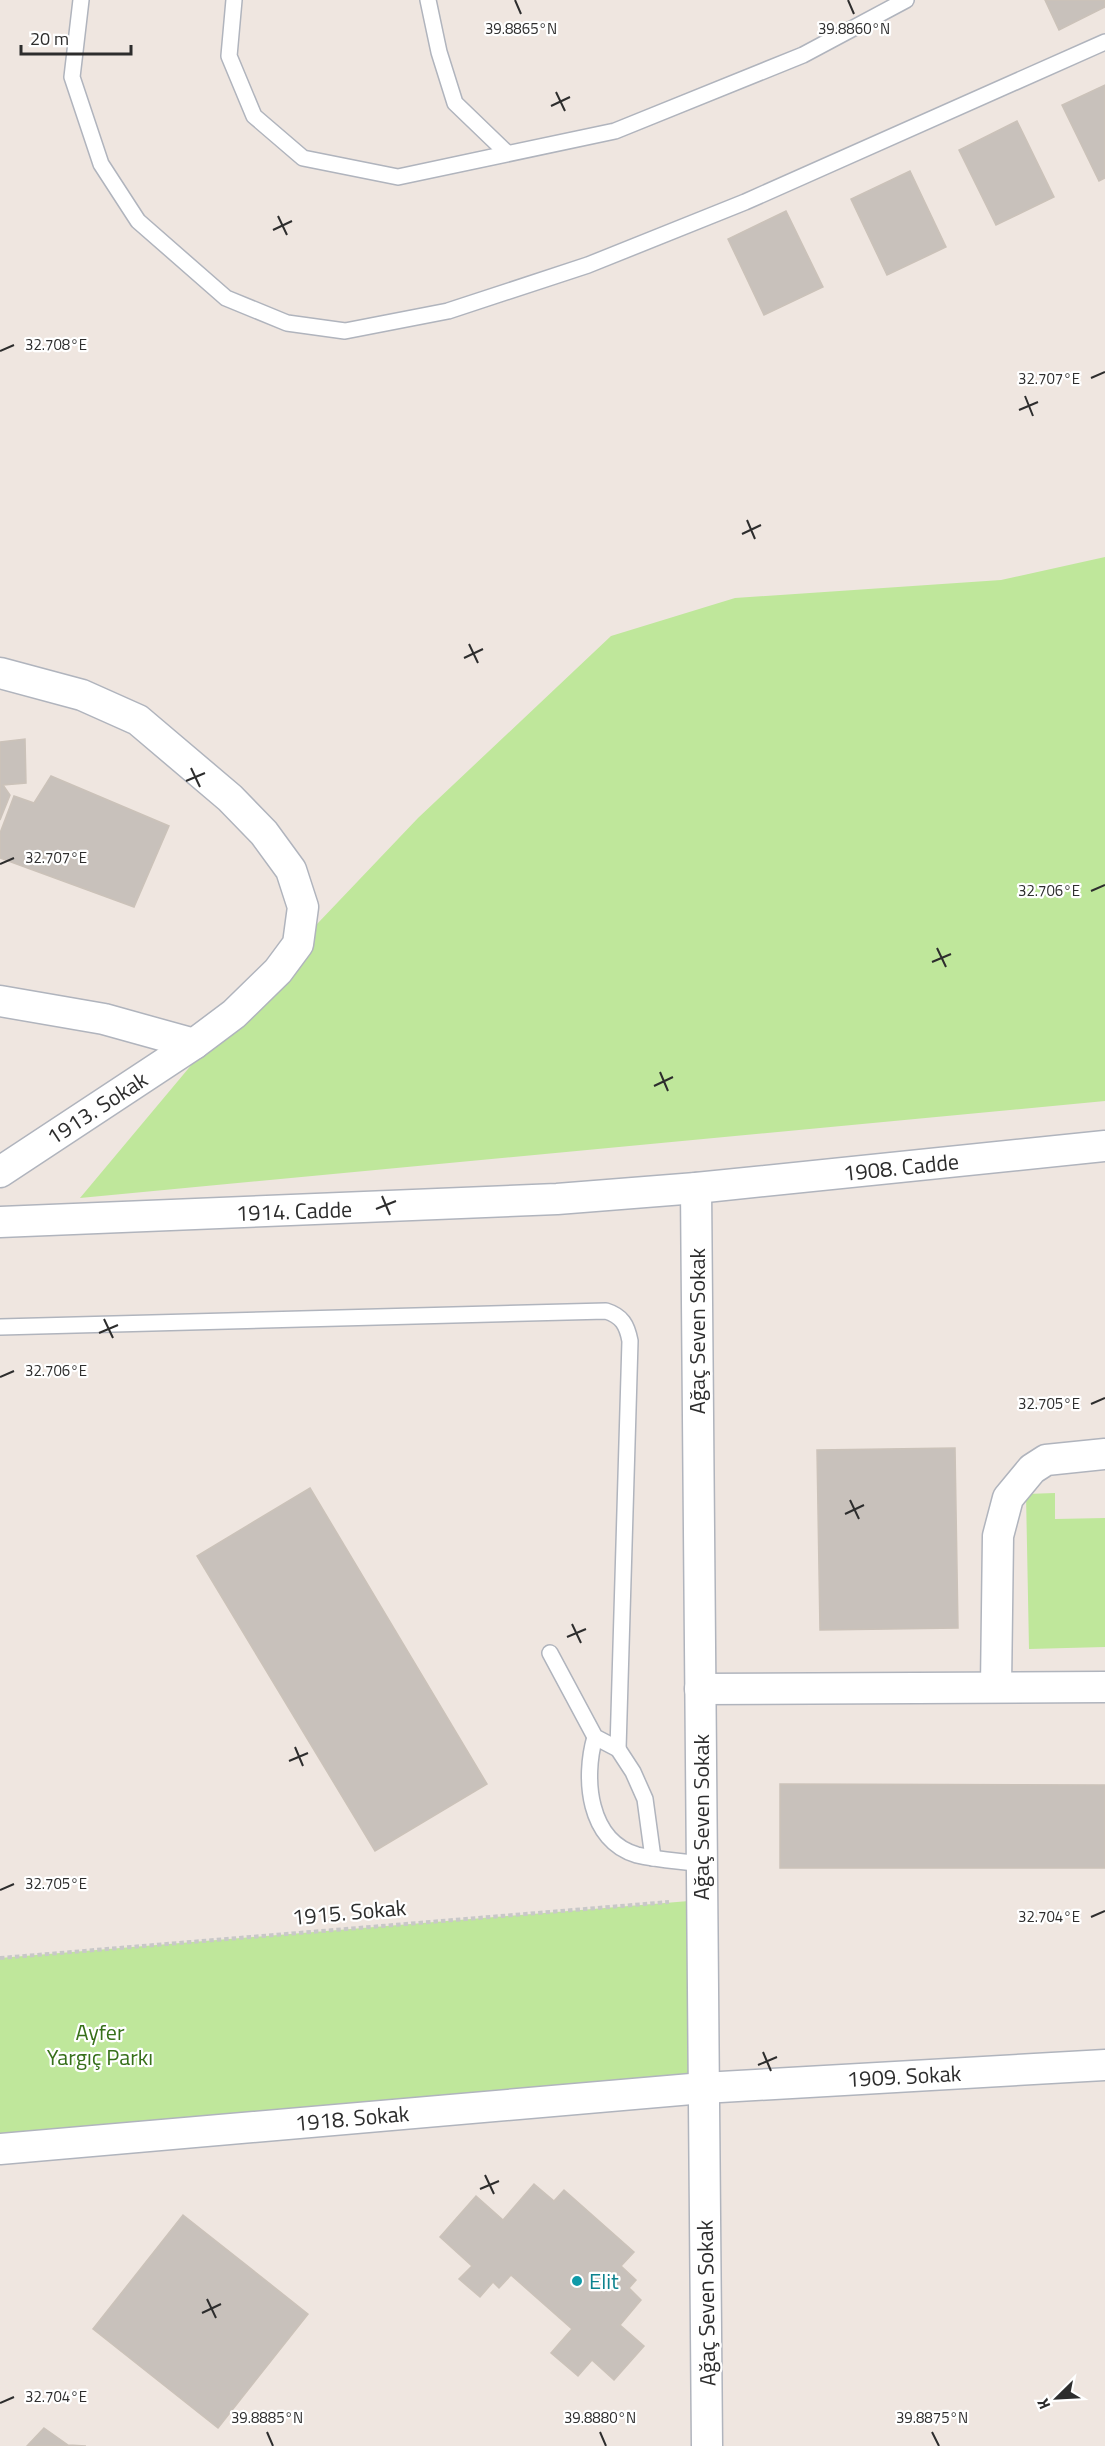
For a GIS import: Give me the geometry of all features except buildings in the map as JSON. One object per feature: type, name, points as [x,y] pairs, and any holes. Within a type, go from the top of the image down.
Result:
[{"type":"street","name":"1913. Sokak","points":[[0,673],[82,695],[138,720],[230,798],[264,833],[291,870],[303,907],[298,944],[278,971],[256,993],[194,1044],[0,1172]]},
{"type":"street","points":[[0,1001],[104,1019],[194,1044]]},
{"type":"street","name":"1908. Cadde","points":[[696,1188],[1105,1146]]},
{"type":"street","name":"1914. Cadde","points":[[0,1222],[479,1204],[696,1188]]},
{"type":"street","name":"Ağaç Seven Sokak","points":[[696,1188],[707,2446]]},
{"type":"street","points":[[996,1686],[998,1536],[1008,1498],[1032,1469],[1046,1460],[1105,1454]]},
{"type":"street","points":[[700,1689],[1105,1687]]},
{"type":"street","name":"1909. Sokak","points":[[703,2088],[1105,2065]]},
{"type":"street","name":"1918. Sokak","points":[[0,2149],[703,2088]]},
{"type":"lane","points":[[81,0],[72,77],[101,164],[138,221],[226,298],[287,323],[345,331],[448,311],[588,264],[745,202],[1105,42]]},
{"type":"lane","points":[[234,0],[229,56],[254,116],[303,158],[398,177],[615,131],[803,55],[906,0]]},
{"type":"lane","points":[[428,0],[438,52],[455,103],[507,153]]},
{"type":"lane","points":[[0,1327],[606,1311],[621,1318],[628,1329],[630,1341],[618,1749]]},
{"type":"lane","points":[[550,1653],[595,1737],[618,1749],[633,1772],[645,1800],[653,1858]]},
{"type":"lane","points":[[595,1737],[589,1757],[589,1787],[597,1819],[611,1839],[636,1854],[701,1864]]},
{"type":"path","name":"1915. Sokak","points":[[0,1958],[701,1900]]},
{"type":"green space","points":[[1105,557],[1105,1101],[80,1198],[234,1014],[298,944],[418,818],[611,636],[735,598],[1001,580]]},
{"type":"green space","points":[[1055,1493],[1055,1519],[1105,1518],[1105,1647],[1029,1649],[1026,1494]]},
{"type":"green space","name":"Ayfer Yargıç Parkı","points":[[701,1900],[703,2088],[0,2149],[0,1958]]},
{"type":"place","name":"Elit","points":[[577,2281]]}]
